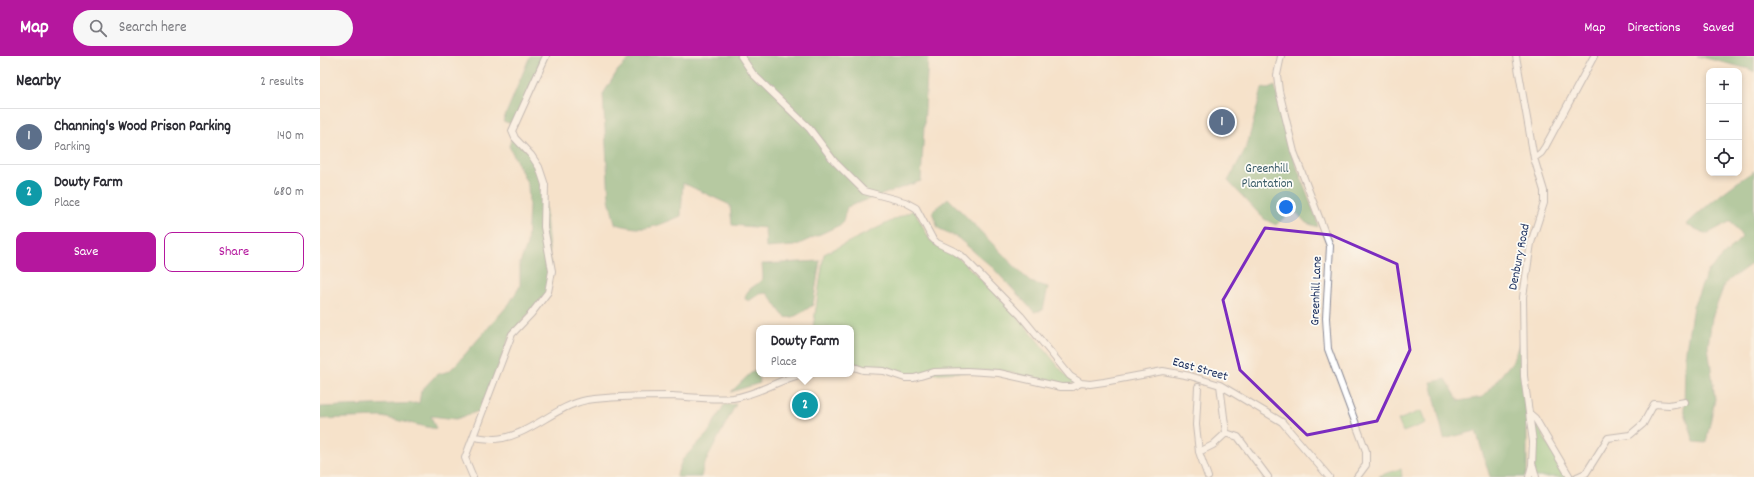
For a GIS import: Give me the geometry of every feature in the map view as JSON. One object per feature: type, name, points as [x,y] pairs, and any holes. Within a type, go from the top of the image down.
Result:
[{"type":"street","points":[[473,477],[465,458],[474,437],[482,410],[512,334],[531,314],[548,292],[552,272],[544,227],[545,185],[539,167],[531,155],[515,138],[512,131],[546,56]]},
{"type":"street","points":[[741,56],[753,74],[809,128],[834,160],[864,191],[905,202],[916,208],[932,238],[937,243],[962,256],[1021,316],[1070,376],[1081,383]]},
{"type":"street","name":"Greenhill Lane","points":[[1280,56],[1277,75],[1279,91],[1294,152],[1330,246],[1326,318],[1328,349],[1366,451],[1366,465],[1357,477]]},
{"type":"street","name":"Denbury Road","points":[[1516,56],[1534,158],[1544,191],[1544,203],[1531,243],[1523,296],[1524,376],[1533,442],[1532,465]]},
{"type":"street","points":[[1534,158],[1541,154],[1546,147],[1594,56]]},
{"type":"street","name":"East Street","points":[[854,367],[863,370],[884,371],[905,378],[914,378],[934,372],[967,371],[999,373],[1072,387],[1081,383],[1090,384],[1104,382],[1163,371],[1190,376],[1220,385],[1282,422],[1329,477]]},
{"type":"street","points":[[474,437],[495,439],[511,436],[566,407],[585,401],[612,398],[672,396],[719,399],[735,398],[794,377]]},
{"type":"street","points":[[1220,385],[1226,433]]},
{"type":"street","points":[[1198,387],[1196,425],[1199,452],[1208,477]]},
{"type":"street","points":[[1577,477],[1586,473],[1608,438],[1630,435],[1643,424],[1654,404],[1669,405],[1685,402]]},
{"type":"street","points":[[1530,413],[1535,418],[1570,477]]},
{"type":"street","points":[[1199,452],[1214,445],[1226,433]]},
{"type":"street","points":[[1226,433],[1238,438],[1268,477]]},
{"type":"street","points":[[1529,477],[1532,465]]},
{"type":"street","points":[[1532,465],[1536,477]]},
{"type":"highlighted area","points":[[1265,228],[1331,235],[1397,264],[1410,350],[1377,421],[1307,435],[1240,370],[1223,300]]},
{"type":"green space","points":[[530,56],[546,56],[514,125],[503,121]]},
{"type":"green space","points":[[633,56],[928,56],[921,181],[847,207],[842,224],[795,246],[766,248],[765,228],[732,225],[730,205],[683,183],[681,216],[649,228],[635,228],[615,224],[609,199],[603,94],[618,70]]},
{"type":"green space","points":[[1697,56],[1754,56],[1754,72],[1749,69]]},
{"type":"green space","name":"Greenhill Plantation","points":[[1275,86],[1289,146],[1316,217],[1318,227],[1306,223],[1296,212],[1290,212],[1276,225],[1264,219],[1228,181],[1247,146],[1262,88],[1268,89]]},
{"type":"green space","points":[[512,137],[527,150],[543,180],[551,272],[548,292],[510,335],[482,410],[456,419],[431,416],[436,429],[382,417],[320,419],[320,407],[419,403],[421,391],[436,375],[449,371],[509,304],[520,286],[520,263],[527,245],[529,204],[528,185],[509,146]]},
{"type":"green space","points":[[1754,171],[1754,262],[1725,283],[1712,318],[1708,346],[1715,399],[1706,443],[1694,442],[1684,409],[1685,356],[1693,306],[1708,271],[1742,237],[1731,221],[1707,234],[1686,225],[1718,196]]},
{"type":"green space","points":[[948,198],[1030,282],[1048,287],[1043,310],[1034,312],[993,268],[958,238],[938,228],[932,212]]},
{"type":"green space","points":[[914,210],[930,240],[960,259],[993,291],[1019,318],[1067,377],[1076,383],[1061,385],[1000,370],[905,375],[890,369],[867,367],[854,363],[854,325],[813,325],[824,254]]},
{"type":"green space","points":[[820,261],[813,305],[795,316],[789,318],[785,317],[767,293],[759,294],[749,301],[745,299],[747,292],[763,278],[762,264]]},
{"type":"green space","points":[[1521,340],[1521,370],[1527,420],[1527,471],[1525,477],[1490,477],[1476,431],[1444,439],[1431,382],[1446,379],[1459,401],[1483,397],[1512,362]]},
{"type":"green space","points":[[754,370],[756,370],[756,377],[759,377],[760,383],[731,392]]},
{"type":"green space","points":[[736,404],[704,465],[701,477],[676,477],[682,460],[708,433],[724,405]]},
{"type":"green space","points":[[1421,411],[1426,423],[1403,432],[1398,420]]},
{"type":"green space","points":[[1533,422],[1535,422],[1567,477],[1531,477],[1535,464]]},
{"type":"green space","points":[[1401,469],[1402,477],[1378,476]]},
{"type":"place","name":"Channing's Wood Prison Parking","points":[[1222,122]]},
{"type":"place","name":"Dowty Farm","points":[[805,405]]}]
